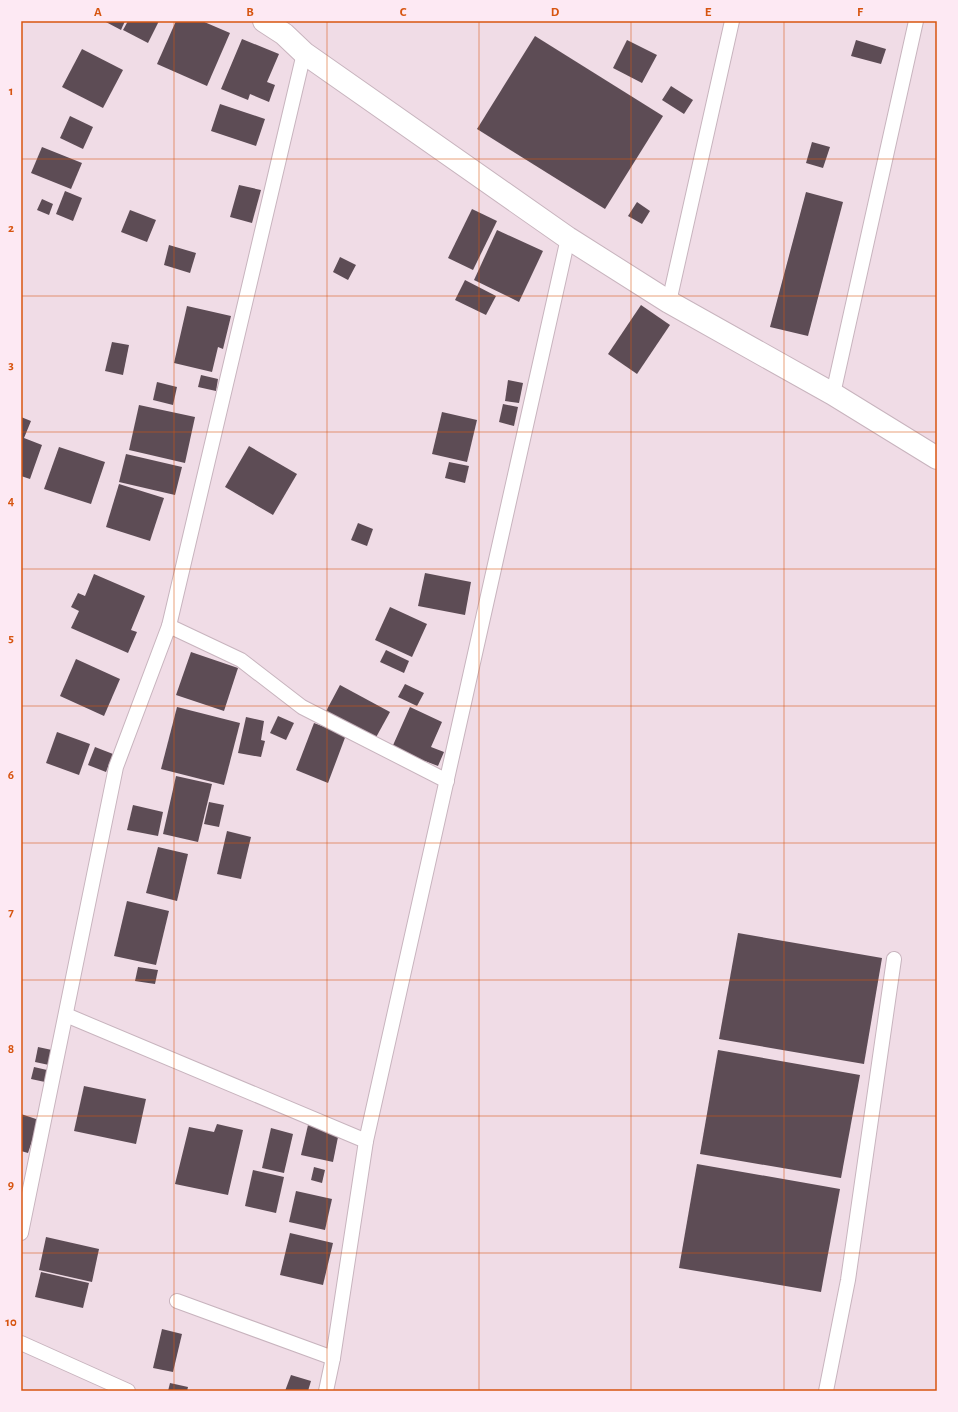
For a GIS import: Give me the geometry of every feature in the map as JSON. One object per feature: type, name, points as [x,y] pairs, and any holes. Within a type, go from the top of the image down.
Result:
[{"type":"street","points":[[264,21],[285,28],[304,53],[568,238],[669,302],[833,394],[937,458]]},
{"type":"lane","points":[[669,302],[732,21]]},
{"type":"lane","points":[[833,394],[916,21]]},
{"type":"lane","points":[[21,1233],[116,767],[169,626],[304,53]]},
{"type":"lane","points":[[326,1391],[333,1358],[366,1141],[568,238]]},
{"type":"lane","points":[[169,626],[241,660],[302,707],[447,781]]},
{"type":"lane","points":[[826,1391],[848,1280],[894,959]]},
{"type":"lane","points":[[66,1015],[366,1141]]},
{"type":"lane","points":[[178,1301],[333,1358]]},
{"type":"lane","points":[[21,1344],[128,1391]]},
{"type":"building","points":[[104,21],[125,21],[121,30]]},
{"type":"building","points":[[128,21],[159,21],[148,43],[123,30]]},
{"type":"building","points":[[176,21],[202,21],[230,33],[207,86],[157,64]]},
{"type":"building","points":[[535,36],[663,116],[605,209],[477,129]]},
{"type":"building","points":[[242,39],[279,54],[267,82],[275,85],[269,102],[250,94],[248,100],[221,89]]},
{"type":"building","points":[[627,40],[657,55],[642,83],[613,68]]},
{"type":"building","points":[[856,40],[886,49],[881,64],[851,56]]},
{"type":"building","points":[[82,49],[123,70],[103,108],[62,87]]},
{"type":"building","points":[[671,86],[693,100],[684,114],[662,100]]},
{"type":"building","points":[[220,104],[265,119],[256,146],[211,131]]},
{"type":"building","points":[[70,116],[93,127],[83,149],[60,138]]},
{"type":"building","points":[[812,142],[830,147],[823,168],[806,163]]},
{"type":"building","points":[[42,147],[82,163],[71,189],[31,173]]},
{"type":"building","points":[[239,185],[261,190],[252,223],[230,217]]},
{"type":"building","points":[[65,191],[82,198],[73,221],[56,214]]},
{"type":"building","points":[[806,192],[843,202],[808,336],[770,327]]},
{"type":"building","points":[[42,199],[53,204],[49,215],[37,210]]},
{"type":"building","points":[[637,202],[650,211],[642,224],[628,216]]},
{"type":"building","points":[[472,209],[497,221],[473,270],[448,258]]},
{"type":"building","points":[[130,210],[156,220],[147,242],[121,232]]},
{"type":"building","points":[[497,230],[543,251],[519,302],[474,280]]},
{"type":"building","points":[[169,245],[196,253],[190,273],[164,265]]},
{"type":"building","points":[[340,257],[356,265],[348,280],[333,272]]},
{"type":"building","points":[[465,280],[496,296],[486,315],[455,300]]},
{"type":"building","points":[[641,305],[670,325],[637,374],[608,354]]},
{"type":"building","points":[[187,306],[231,316],[223,349],[218,347],[212,372],[174,363]]},
{"type":"building","points":[[112,342],[129,345],[123,375],[105,371]]},
{"type":"building","points":[[201,375],[218,379],[216,391],[198,387]]},
{"type":"building","points":[[508,380],[523,383],[519,403],[505,401]]},
{"type":"building","points":[[157,382],[177,387],[173,405],[153,400]]},
{"type":"building","points":[[503,404],[518,407],[514,426],[499,422]]},
{"type":"building","points":[[139,405],[195,417],[185,463],[129,450]]},
{"type":"building","points":[[442,412],[477,420],[467,462],[432,454]]},
{"type":"building","points":[[21,417],[31,421],[24,438],[42,445],[30,479],[21,476]]},
{"type":"building","points":[[249,446],[297,474],[273,515],[225,487]]},
{"type":"building","points":[[59,447],[105,462],[91,504],[44,489]]},
{"type":"building","points":[[126,454],[182,467],[175,495],[119,482]]},
{"type":"building","points":[[449,462],[469,466],[465,483],[445,478]]},
{"type":"building","points":[[119,484],[164,498],[150,541],[106,527]]},
{"type":"building","points":[[358,523],[373,529],[367,546],[351,540]]},
{"type":"building","points":[[425,573],[471,582],[465,615],[418,606]]},
{"type":"building","points":[[94,574],[145,596],[131,630],[137,632],[128,653],[71,628],[79,611],[71,607],[78,593],[85,596]]},
{"type":"building","points":[[390,607],[427,624],[412,657],[375,640]]},
{"type":"building","points":[[386,650],[409,661],[404,673],[380,662]]},
{"type":"building","points":[[191,652],[238,668],[224,711],[176,695]]},
{"type":"building","points":[[76,659],[120,679],[104,716],[60,696]]},
{"type":"building","points":[[405,684],[424,693],[417,706],[398,697]]},
{"type":"building","points":[[340,685],[390,712],[374,741],[324,715]]},
{"type":"building","points":[[177,707],[240,723],[224,785],[161,769]]},
{"type":"building","points":[[410,707],[442,722],[431,747],[444,752],[438,766],[425,761],[423,766],[390,752]]},
{"type":"building","points":[[278,716],[294,723],[286,740],[270,733]]},
{"type":"building","points":[[246,717],[264,721],[261,740],[265,741],[261,757],[238,753]]},
{"type":"building","points":[[314,723],[346,735],[328,783],[296,770]]},
{"type":"building","points":[[57,732],[90,744],[79,775],[46,763]]},
{"type":"building","points":[[95,747],[113,754],[106,772],[88,765]]},
{"type":"building","points":[[176,776],[212,784],[198,842],[163,834]]},
{"type":"building","points":[[209,802],[224,805],[219,827],[204,824]]},
{"type":"building","points":[[133,805],[163,812],[158,836],[127,830]]},
{"type":"building","points":[[227,831],[251,837],[241,879],[217,874]]},
{"type":"building","points":[[158,847],[188,854],[177,901],[146,893]]},
{"type":"building","points":[[127,901],[169,911],[156,965],[114,956]]},
{"type":"building","points":[[738,933],[882,958],[864,1064],[719,1039]]},
{"type":"building","points":[[138,967],[158,970],[155,984],[135,981]]},
{"type":"building","points":[[38,1047],[52,1050],[49,1065],[35,1062]]},
{"type":"building","points":[[718,1050],[860,1075],[841,1178],[700,1154]]},
{"type":"building","points":[[34,1067],[47,1070],[45,1082],[31,1079]]},
{"type":"building","points":[[84,1086],[146,1099],[136,1144],[74,1131]]},
{"type":"building","points":[[21,1114],[39,1120],[28,1153],[21,1151]]},
{"type":"building","points":[[217,1124],[243,1130],[228,1195],[175,1184],[189,1127],[214,1132]]},
{"type":"building","points":[[308,1125],[339,1132],[333,1162],[301,1155]]},
{"type":"building","points":[[271,1128],[293,1134],[284,1173],[262,1168]]},
{"type":"building","points":[[697,1164],[840,1189],[821,1292],[679,1268]]},
{"type":"building","points":[[314,1167],[325,1170],[322,1183],[311,1180]]},
{"type":"building","points":[[253,1170],[284,1177],[276,1213],[245,1206]]},
{"type":"building","points":[[296,1191],[332,1199],[325,1230],[289,1222]]},
{"type":"building","points":[[290,1233],[333,1243],[323,1285],[280,1275]]},
{"type":"building","points":[[46,1237],[99,1249],[92,1282],[39,1270]]},
{"type":"building","points":[[41,1272],[89,1283],[83,1308],[35,1297]]},
{"type":"building","points":[[162,1329],[182,1334],[173,1372],[153,1368]]},
{"type":"building","points":[[291,1375],[311,1381],[308,1391],[285,1391]]},
{"type":"building","points":[[170,1383],[188,1387],[187,1391],[168,1391]]}]
